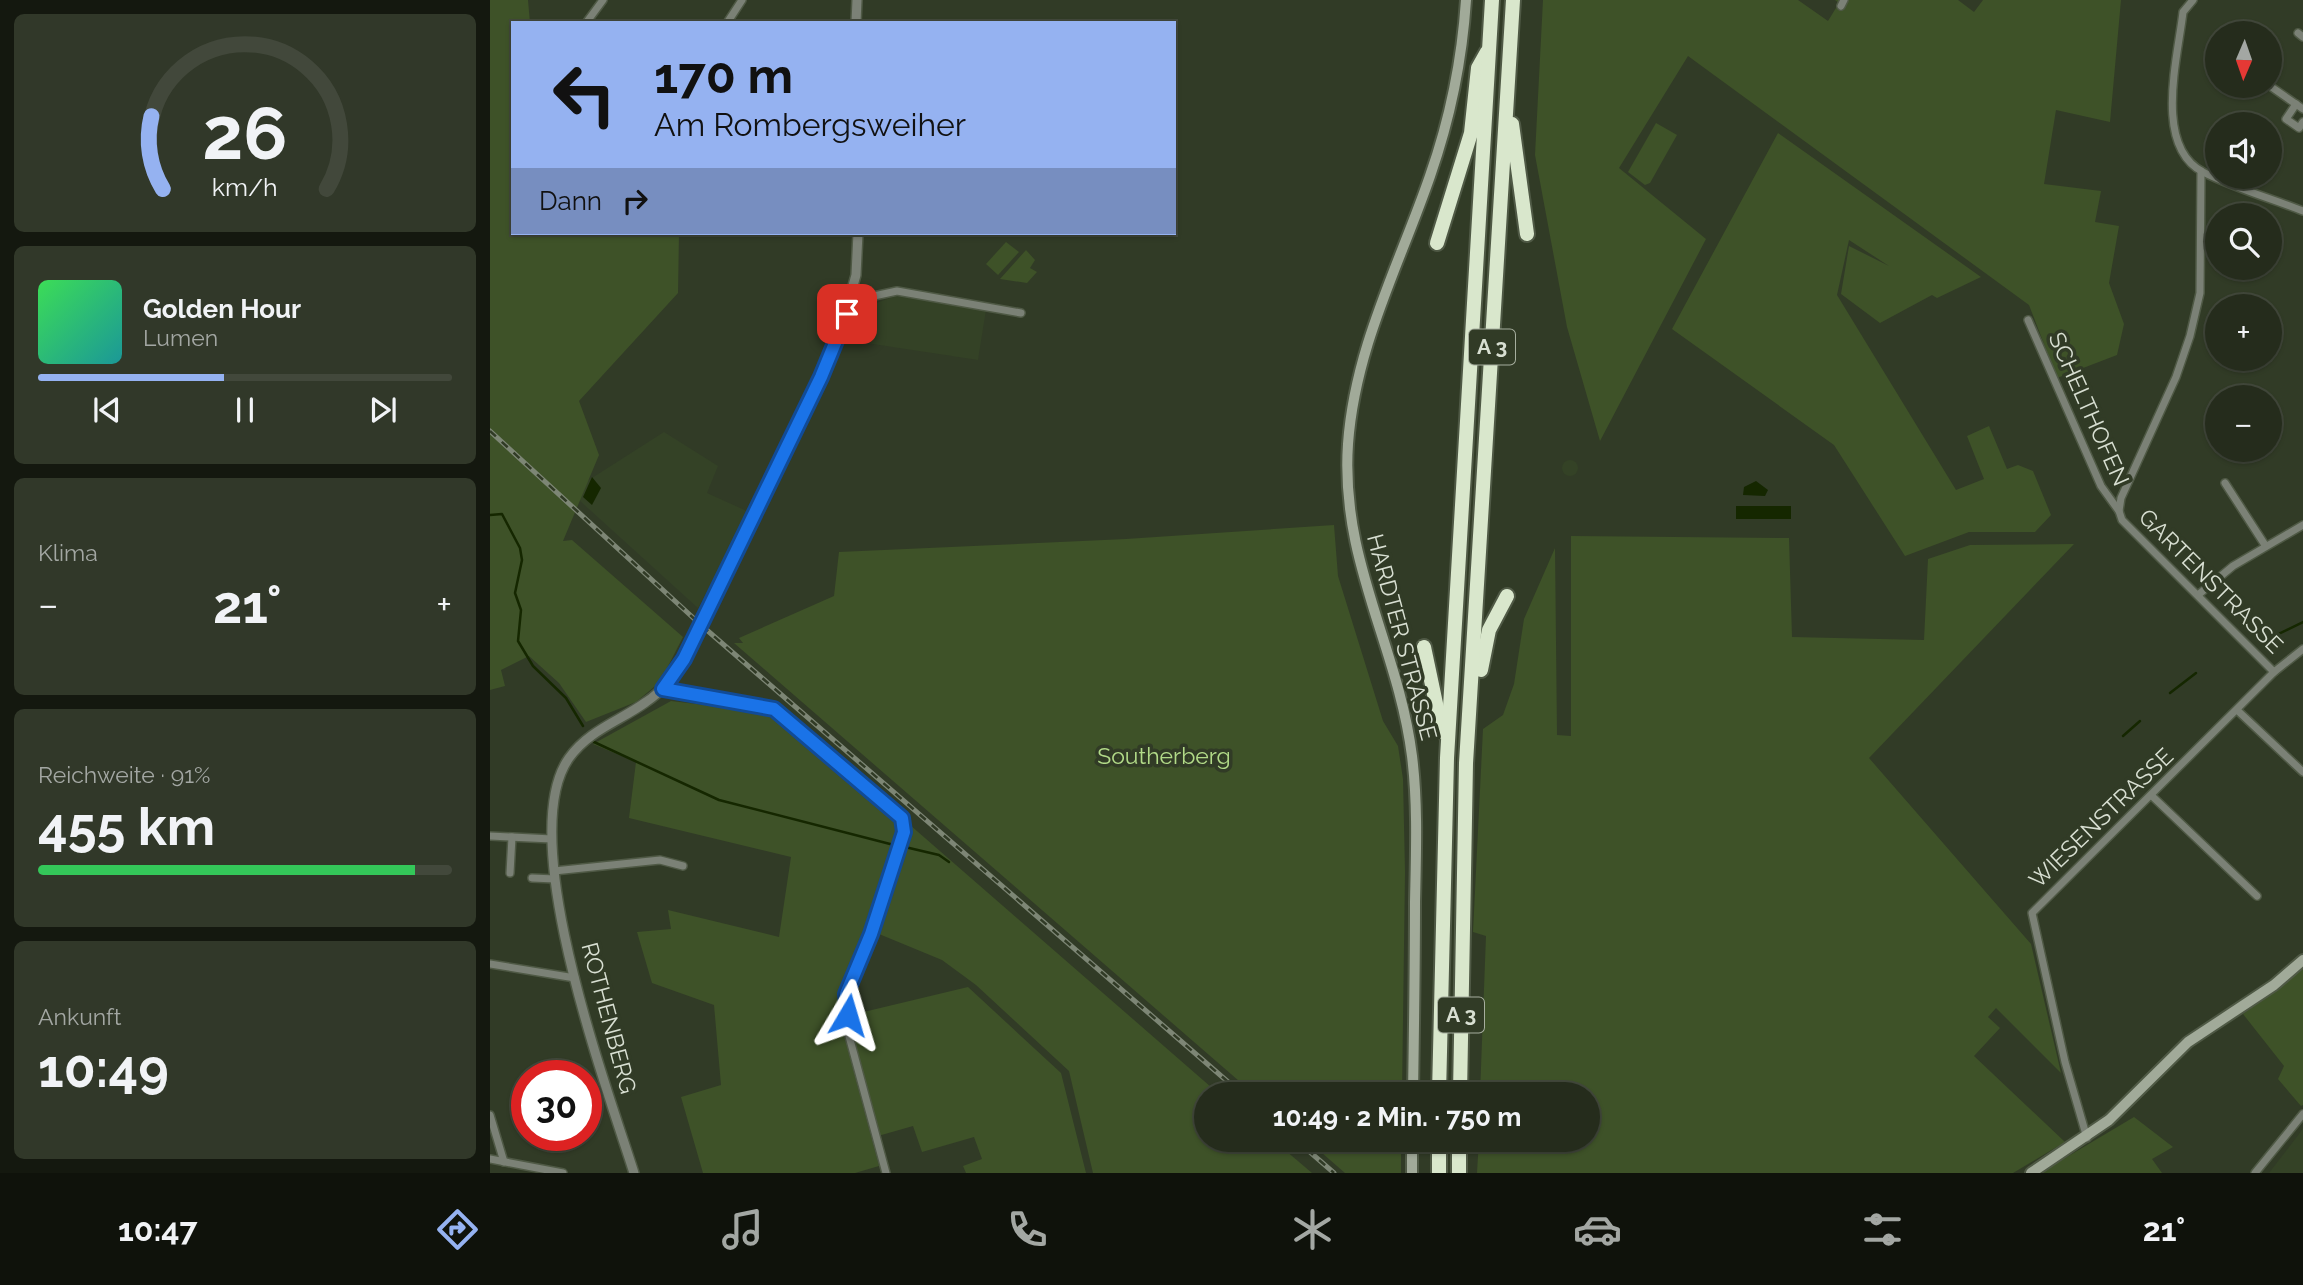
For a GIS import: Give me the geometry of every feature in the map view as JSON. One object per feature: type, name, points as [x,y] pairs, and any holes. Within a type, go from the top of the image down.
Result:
[{"type":"highway","name":"A 3","points":[[1440,1082],[1447,758],[1492,0]]},
{"type":"highway","name":"A 3","points":[[1460,1082],[1466,763],[1513,0]]},
{"type":"highway","points":[[1437,243],[1471,133],[1478,68],[1490,48]]},
{"type":"highway","points":[[1507,78],[1527,234]]},
{"type":"highway","points":[[1471,694],[1480,676],[1489,630],[1507,596]]},
{"type":"highway","points":[[1424,647],[1447,758]]},
{"type":"highway","points":[[1439,1152],[1439,1173]]},
{"type":"highway","points":[[1459,1152],[1459,1173]]},
{"type":"main road","name":"HARDTER STRASSE","points":[[1413,1082],[1416,852],[1412,755],[1399,694],[1357,561],[1347,484],[1348,445],[1354,392],[1364,352],[1445,129],[1461,54],[1466,0]]},
{"type":"main road","points":[[2031,1173],[2087,1138],[2137,1096],[2188,1042],[2274,985],[2303,960]]},
{"type":"main road","points":[[1412,1152],[1412,1173]]},
{"type":"street","points":[[587,21],[603,0]]},
{"type":"street","points":[[728,21],[742,0]]},
{"type":"street","points":[[856,21],[857,0]]},
{"type":"street","points":[[2193,0],[2183,12],[2172,112],[2175,138],[2185,155],[2201,171],[2303,211]]},
{"type":"street","points":[[2282,94],[2300,107],[2286,119],[2299,128],[2303,122]]},
{"type":"street","name":"GARTENSTRASSE","points":[[2201,171],[2200,293],[2190,336],[2176,377],[2121,498],[2119,511],[2122,520],[2274,672]]},
{"type":"street","name":"ROTHENBERG","points":[[634,1173],[575,978],[555,875],[551,839],[555,788],[571,755],[603,726],[645,703],[663,689],[684,659],[821,377],[851,301],[856,275],[858,235]]},
{"type":"street","points":[[851,301],[897,291],[1021,313]]},
{"type":"street","name":"SCHELTHOFEN","points":[[2028,320],[2101,486],[2119,511]]},
{"type":"street","points":[[2225,483],[2265,545]]},
{"type":"street","points":[[2198,595],[2265,545],[2303,525]]},
{"type":"street","name":"WIESENSTRASSE","points":[[2087,1138],[2065,1062],[2032,913],[2274,672],[2303,649]]},
{"type":"street","points":[[663,689],[774,709],[902,818],[904,832],[871,934],[846,994],[849,1035],[886,1173]]},
{"type":"street","points":[[2237,710],[2303,772]]},
{"type":"street","points":[[2152,796],[2257,896]]},
{"type":"street","points":[[490,836],[551,839]]},
{"type":"street","points":[[510,873],[512,837]]},
{"type":"street","points":[[532,878],[660,860],[683,866]]},
{"type":"street","points":[[490,964],[575,978]]},
{"type":"street","points":[[2255,1173],[2303,1114]]},
{"type":"street","points":[[490,1115],[504,1162]]},
{"type":"street","points":[[490,1159],[562,1173]]},
{"type":"shaded area","points":[[896,296],[986,310],[978,360],[847,340],[859,309]]},
{"type":"shaded area","points":[[664,432],[718,466],[707,493],[749,512],[698,608],[579,500],[581,485]]},
{"type":"shaded area","points":[[1570,460],[1576,462],[1576,474],[1570,476],[1564,474],[1562,468],[1564,462]]},
{"type":"shaded area","points":[[592,477],[601,488],[592,505],[583,497]]},
{"type":"shaded area","points":[[1756,481],[1768,490],[1765,496],[1743,495],[1744,487]]},
{"type":"shaded area","points":[[1736,506],[1791,506],[1791,519],[1736,519]]},
{"type":"shaded area","points":[[2303,1128],[2303,1173],[2269,1173],[2299,1134]]},
{"type":"green space","points":[[490,0],[528,0],[530,21],[511,21],[511,235],[679,235],[678,293],[579,401],[599,455],[563,541],[572,540],[683,637],[660,682],[636,702],[586,722],[559,683],[529,656],[501,670],[505,686],[490,690]]},
{"type":"green space","points":[[1543,0],[1798,0],[1828,21],[1839,3],[1835,0],[1958,0],[1974,12],[1983,0],[2121,0],[2110,122],[2056,110],[2044,184],[2101,191],[2095,222],[2119,226],[2109,283],[2124,324],[2117,355],[2057,378],[2029,305],[1688,56],[1619,168],[1706,239],[1600,441],[1567,327],[1535,155]]},
{"type":"green space","points":[[1656,123],[1677,135],[1650,183],[1645,185],[1628,172]]},
{"type":"green space","points":[[1778,133],[1981,277],[1937,298],[1932,295],[1880,323],[1841,294],[1849,246],[1889,266],[1849,240],[1837,295],[1956,490],[1984,479],[1967,436],[1989,426],[2007,469],[2018,465],[2033,471],[2051,515],[2035,532],[1969,532],[1905,556],[1834,445],[1672,329]]},
{"type":"green space","points":[[1006,242],[1019,252],[998,275],[986,264]]},
{"type":"green space","points":[[1026,250],[1035,260],[1030,268],[1037,272],[1027,283],[1000,279]]},
{"type":"green space","name":"Southerberg","points":[[1334,525],[1338,576],[1383,721],[1398,746],[1403,779],[1405,872],[1402,1082],[1240,1082],[734,643],[743,643],[739,638],[834,596],[839,552],[1126,539]]},
{"type":"green space","points":[[1571,536],[1789,538],[1792,637],[1924,640],[1928,559],[1970,545],[2074,544],[1869,758],[2031,944],[2061,1073],[1996,1008],[1988,1017],[2000,1028],[1974,1056],[2065,1142],[2013,1173],[1477,1173],[1478,1152],[1600,1152],[1600,1082],[1480,1082],[1486,936],[1473,932],[1483,729],[1503,715],[1514,684],[1524,619],[1555,548],[1557,735],[1571,736]]},
{"type":"green space","points":[[671,701],[765,712],[902,818],[1205,1082],[1194,1082],[1194,1152],[1287,1152],[1312,1173],[1093,1173],[1069,1071],[976,985],[942,960],[879,934],[877,925],[898,856],[891,855],[842,994],[845,1039],[879,1166],[855,1173],[703,1173],[681,1097],[721,1085],[714,1005],[652,983],[637,932],[671,929],[668,910],[779,937],[791,857],[629,818],[636,762],[593,744]]},
{"type":"green space","points":[[2303,969],[2301,1106],[2278,1079],[2284,1066],[2243,1014]]},
{"type":"green space","points":[[968,987],[1061,1073],[1086,1173],[966,1173],[963,1166],[982,1159],[974,1137],[922,1152],[913,1126],[878,1136],[852,1035],[851,1015]]},
{"type":"green space","points":[[2134,1117],[2173,1147],[2152,1159],[2162,1173],[2040,1173]]},
{"type":"green space","points":[[1321,1152],[1401,1152],[1401,1173],[1345,1173]]},
{"type":"waterway","points":[[490,515],[502,514],[520,548],[522,560],[515,593],[521,610],[518,641],[533,666],[566,698],[583,726]]},
{"type":"waterway","points":[[2262,642],[2303,622]]},
{"type":"waterway","points":[[2170,693],[2196,673]]},
{"type":"waterway","points":[[2123,736],[2140,721]]},
{"type":"waterway","points":[[594,742],[719,800],[894,845]]},
{"type":"waterway","points":[[905,847],[939,855],[949,862]]},
{"type":"railway","points":[[490,431],[701,625],[1228,1082]]},
{"type":"railway","points":[[1310,1152],[1334,1173]]},
{"type":"route","points":[[847,314],[821,377],[732,562],[684,659],[663,689],[774,709],[902,818],[904,832],[871,934],[846,994],[848,1015]]}]
